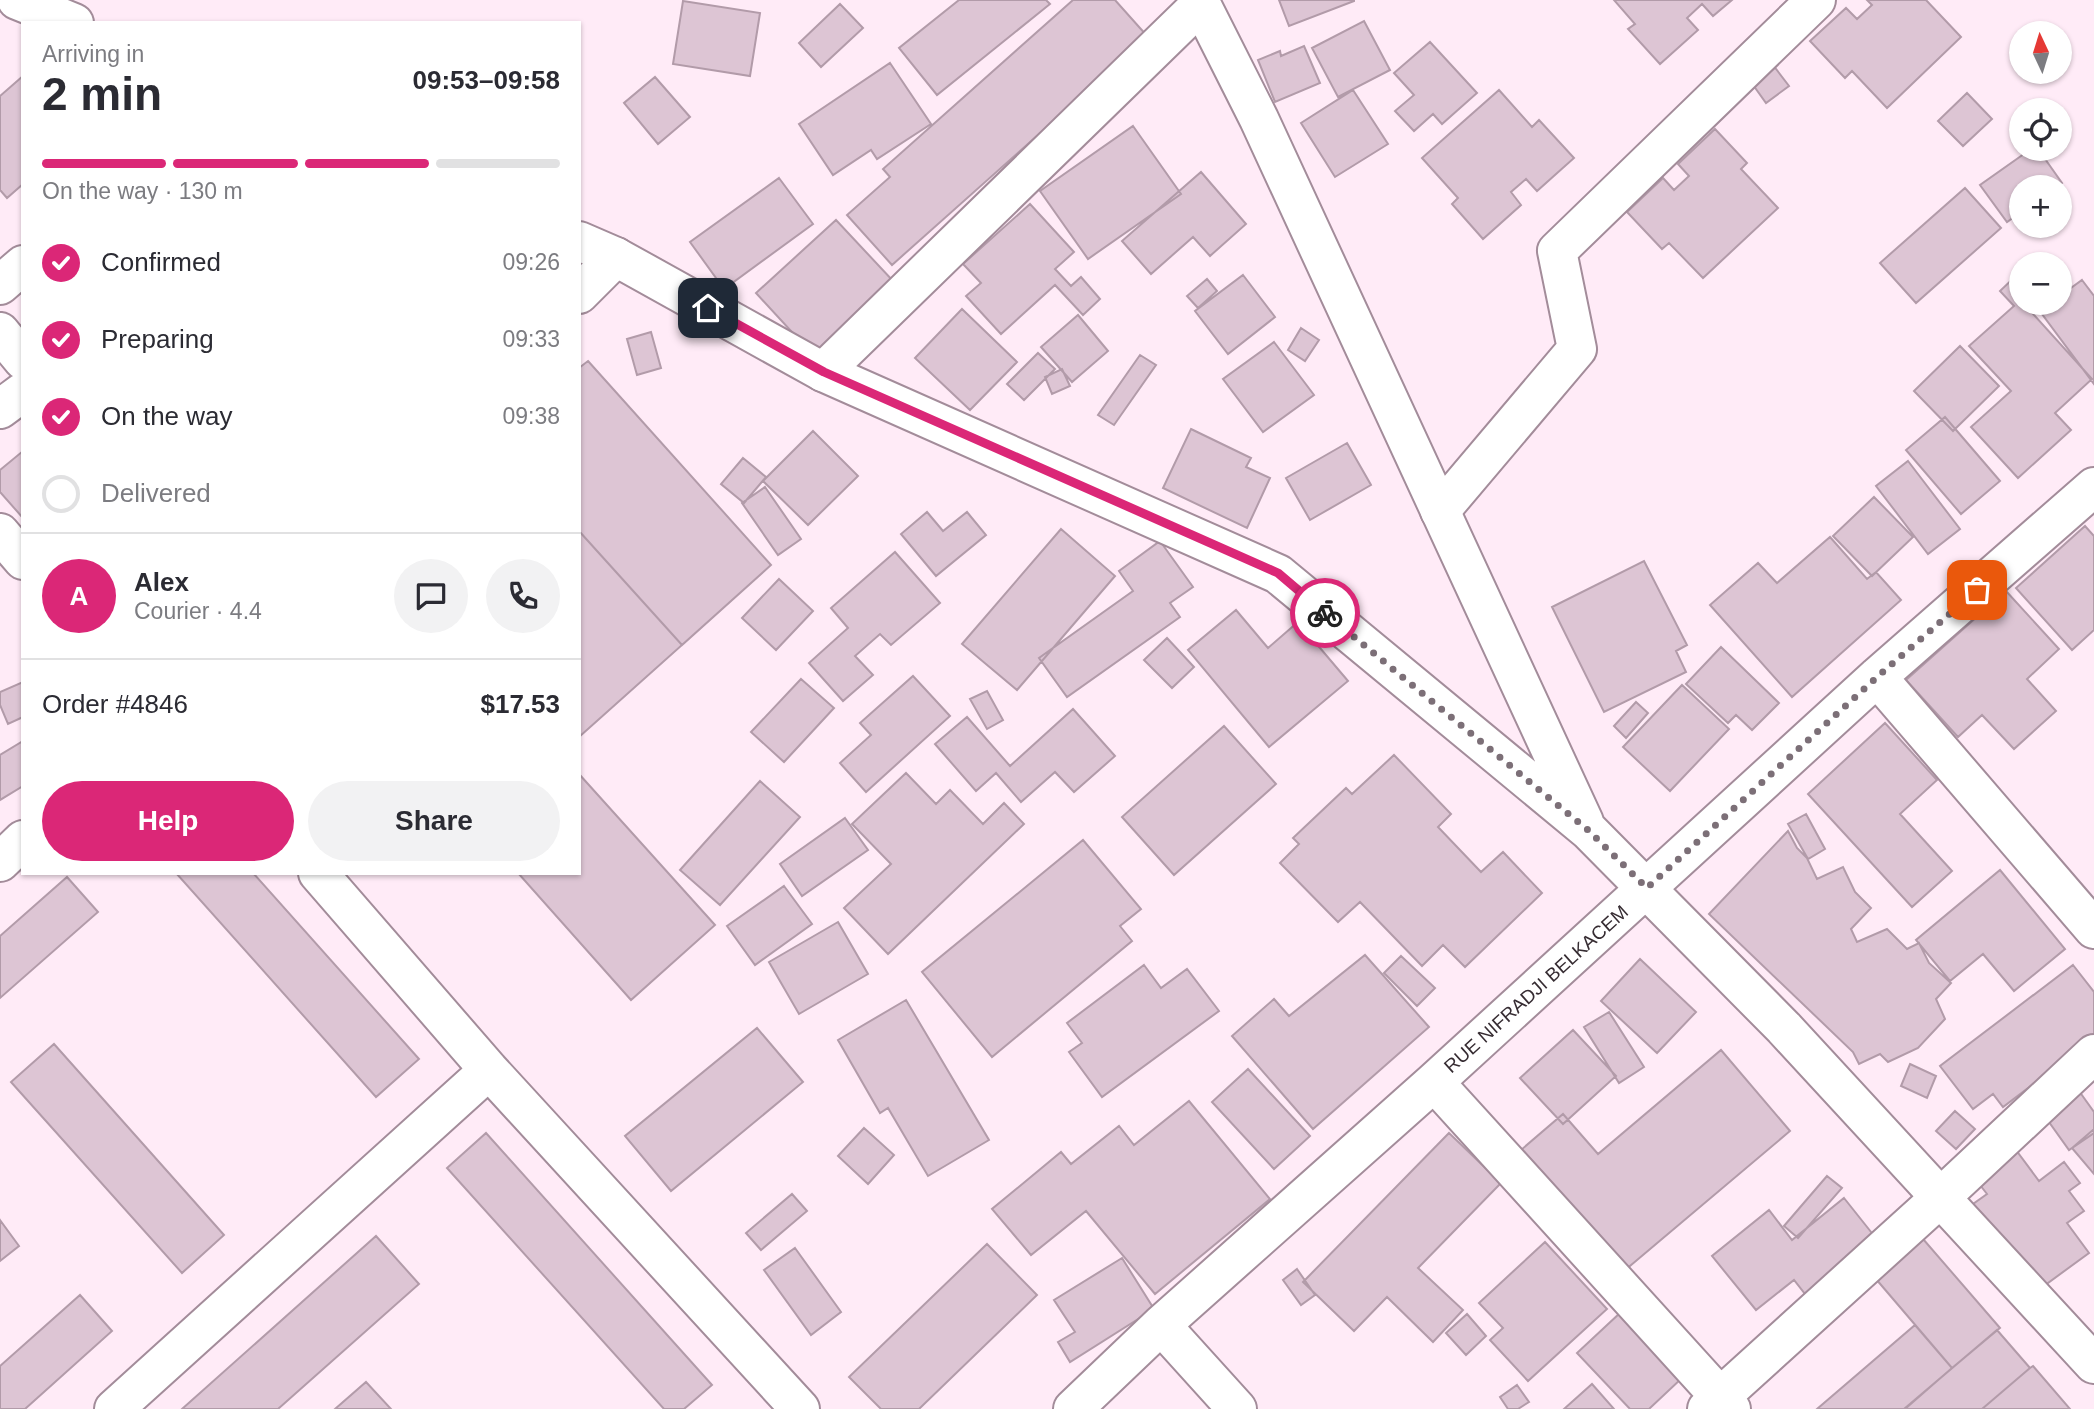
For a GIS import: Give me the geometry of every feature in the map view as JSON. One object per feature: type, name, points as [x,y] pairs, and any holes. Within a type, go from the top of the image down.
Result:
[{"type":"street","points":[[17,0],[69,21]]},
{"type":"street","points":[[1440,511],[1577,349],[1557,251],[1816,0]]},
{"type":"street","points":[[824,372],[1200,2],[1259,119],[1588,830]]},
{"type":"street","points":[[581,242],[616,257],[824,372],[1278,573],[1588,830],[1784,1028],[2094,1364]]},
{"type":"street","points":[[581,292],[616,257]]},
{"type":"street","points":[[0,285],[21,267]]},
{"type":"street","points":[[0,332],[21,358]]},
{"type":"street","points":[[0,409],[21,393]]},
{"type":"street","name":"RUE NIFRADJI BELKACEM","points":[[1073,1409],[1161,1325],[1434,1082],[1877,677],[2088,503]]},
{"type":"street","points":[[0,533],[21,558]]},
{"type":"street","points":[[1877,677],[2094,929]]},
{"type":"street","points":[[0,862],[21,843]]},
{"type":"street","points":[[320,875],[489,1070],[800,1409]]},
{"type":"street","points":[[1434,1082],[1719,1405],[2094,1054]]},
{"type":"street","points":[[127,1405],[489,1070]]},
{"type":"street","points":[[1161,1325],[1237,1409]]},
{"type":"building","points":[[959,0],[1046,0],[1050,4],[937,95],[899,48]]},
{"type":"building","points":[[1073,0],[1115,0],[1148,37],[892,265],[847,215],[890,177],[883,169]]},
{"type":"building","points":[[1279,0],[1354,0],[1354,1],[1289,26]]},
{"type":"building","points":[[1614,0],[1732,0],[1713,16],[1702,4],[1687,18],[1698,30],[1660,64],[1628,29],[1635,24]]},
{"type":"building","points":[[1867,0],[1926,0],[1961,37],[1887,108],[1852,71],[1845,78],[1810,41],[1846,8],[1857,19],[1872,5]]},
{"type":"building","points":[[683,1],[760,13],[750,76],[673,64]]},
{"type":"building","points":[[840,4],[863,28],[821,67],[799,43]]},
{"type":"building","points":[[1364,21],[1390,70],[1338,97],[1312,48]]},
{"type":"building","points":[[1430,42],[1477,93],[1442,124],[1433,114],[1414,131],[1395,111],[1414,95],[1394,73]]},
{"type":"building","points":[[1304,46],[1320,83],[1275,102],[1258,60],[1280,51],[1281,56]]},
{"type":"building","points":[[890,63],[931,124],[877,159],[871,150],[833,175],[799,124]]},
{"type":"building","points":[[1773,65],[1789,86],[1766,103],[1751,82]]},
{"type":"building","points":[[655,77],[690,117],[658,144],[624,103]]},
{"type":"building","points":[[21,78],[21,186],[7,198],[0,190],[0,96]]},
{"type":"building","points":[[1353,90],[1388,144],[1335,177],[1301,123]]},
{"type":"building","points":[[1499,90],[1532,127],[1539,120],[1574,158],[1537,191],[1526,179],[1511,192],[1521,205],[1483,239],[1452,204],[1458,198],[1422,158]]},
{"type":"building","points":[[1967,93],[1992,119],[1963,146],[1938,121]]},
{"type":"building","points":[[1133,126],[1181,194],[1088,259],[1040,191]]},
{"type":"building","points":[[1715,129],[1747,163],[1741,169],[1778,208],[1703,278],[1669,243],[1662,249],[1627,212],[1663,178],[1674,190],[1689,176],[1678,164]]},
{"type":"building","points":[[2014,161],[2046,161],[2056,175],[2009,175],[2007,222],[1980,185]]},
{"type":"building","points":[[1201,172],[1246,224],[1210,256],[1193,237],[1151,274],[1122,241]]},
{"type":"building","points":[[779,178],[813,224],[724,289],[690,242]]},
{"type":"building","points":[[1965,188],[2001,228],[1916,303],[1880,263]]},
{"type":"building","points":[[1030,204],[1074,252],[1055,269],[1071,286],[1081,277],[1100,299],[1083,315],[1055,285],[1001,334],[966,296],[981,283],[963,264]]},
{"type":"building","points":[[836,220],[894,282],[814,356],[756,293]]},
{"type":"building","points":[[1243,275],[1275,317],[1228,354],[1195,311]]},
{"type":"building","points":[[1207,279],[1217,291],[1198,308],[1187,296]]},
{"type":"building","points":[[2082,280],[2094,296],[2094,384],[2043,315],[2072,315],[2072,287]]},
{"type":"building","points":[[2009,282],[2009,301],[2000,291]]},
{"type":"building","points":[[962,309],[1017,362],[970,410],[915,358]]},
{"type":"building","points":[[2009,310],[2009,315],[2034,315],[2092,379],[2055,413],[2071,430],[2018,478],[1971,427],[2011,391],[1969,346]]},
{"type":"building","points":[[1078,315],[1108,351],[1072,382],[1041,347]]},
{"type":"building","points":[[1301,328],[1319,340],[1305,361],[1288,350]]},
{"type":"building","points":[[651,332],[661,368],[637,375],[627,339]]},
{"type":"building","points":[[1274,342],[1314,395],[1263,432],[1223,379]]},
{"type":"building","points":[[1960,346],[1999,386],[1953,431],[1914,391]]},
{"type":"building","points":[[1038,353],[1055,369],[1024,400],[1007,384]]},
{"type":"building","points":[[1140,355],[1156,365],[1114,425],[1098,415]]},
{"type":"building","points":[[588,361],[771,565],[682,645],[581,533],[581,366]]},
{"type":"building","points":[[1062,369],[1070,386],[1052,394],[1045,377]]},
{"type":"building","points":[[1945,417],[2000,481],[1961,514],[1906,450]]},
{"type":"building","points":[[1191,429],[1251,458],[1246,467],[1270,478],[1247,528],[1163,488]]},
{"type":"building","points":[[813,431],[858,476],[808,525],[763,481]]},
{"type":"building","points":[[1347,443],[1371,485],[1310,520],[1286,478]]},
{"type":"building","points":[[21,453],[21,516],[0,492],[0,470]]},
{"type":"building","points":[[743,458],[766,477],[744,503],[721,484]]},
{"type":"building","points":[[1908,461],[1960,529],[1928,554],[1876,486]]},
{"type":"building","points":[[765,487],[801,539],[778,555],[742,503]]},
{"type":"building","points":[[1874,497],[1913,537],[1872,576],[1833,536]]},
{"type":"building","points":[[927,512],[943,531],[967,512],[986,535],[936,576],[901,534]]},
{"type":"building","points":[[2085,526],[2094,536],[2094,630],[2072,650],[2016,588]]},
{"type":"building","points":[[1061,529],[1115,576],[1017,690],[962,644]]},
{"type":"building","points":[[581,533],[682,645],[581,735]]},
{"type":"building","points":[[1830,537],[1867,579],[1876,572],[1901,600],[1792,697],[1710,605],[1758,563],[1777,583]]},
{"type":"building","points":[[1160,541],[1193,587],[1170,603],[1180,617],[1067,697],[1039,658],[1133,591],[1119,571]]},
{"type":"building","points":[[895,552],[940,603],[891,645],[880,634],[855,656],[873,675],[843,701],[809,663],[848,628],[831,608]]},
{"type":"building","points":[[1644,561],[1687,645],[1676,651],[1686,672],[1604,712],[1552,607]]},
{"type":"building","points":[[779,579],[813,611],[776,650],[742,618]]},
{"type":"building","points":[[2006,591],[2059,649],[2027,679],[2056,711],[2014,749],[1982,715],[1958,737],[1906,680]]},
{"type":"building","points":[[1236,610],[1268,648],[1298,622],[1348,681],[1269,747],[1188,650]]},
{"type":"building","points":[[1167,638],[1194,667],[1172,688],[1144,660]]},
{"type":"building","points":[[1721,647],[1779,703],[1752,730],[1736,715],[1728,723],[1686,684]]},
{"type":"building","points":[[913,676],[950,716],[866,792],[840,763],[871,735],[860,723]]},
{"type":"building","points":[[801,679],[834,708],[784,762],[751,732]]},
{"type":"building","points":[[21,683],[21,718],[8,724],[0,705],[0,692]]},
{"type":"building","points":[[1682,685],[1729,729],[1670,791],[1623,747]]},
{"type":"building","points":[[987,691],[1003,720],[987,729],[970,699]]},
{"type":"building","points":[[1636,702],[1648,713],[1626,738],[1614,726]]},
{"type":"building","points":[[1073,709],[1115,756],[1074,792],[1055,772],[1021,802],[996,773],[976,791],[935,744],[967,717],[1010,766]]},
{"type":"building","points":[[1885,723],[1937,780],[1900,814],[1952,871],[1912,907],[1808,794]]},
{"type":"building","points":[[1224,726],[1276,784],[1174,875],[1122,817]]},
{"type":"building","points":[[21,742],[21,787],[0,800],[0,755]]},
{"type":"building","points":[[1394,755],[1451,814],[1438,827],[1481,872],[1503,852],[1542,893],[1465,967],[1443,945],[1422,966],[1360,902],[1338,922],[1280,863],[1299,844],[1293,838],[1346,788],[1352,794]]},
{"type":"building","points":[[906,773],[936,804],[950,790],[983,824],[1004,803],[1024,824],[888,954],[844,908],[891,864],[852,824]]},
{"type":"building","points":[[581,776],[715,925],[631,1000],[520,875],[581,875]]},
{"type":"building","points":[[760,781],[800,817],[720,905],[680,870]]},
{"type":"building","points":[[1806,814],[1825,849],[1808,859],[1788,824]]},
{"type":"building","points":[[845,818],[868,850],[802,896],[780,864]]},
{"type":"building","points":[[1788,831],[1797,848],[1807,858],[1817,879],[1843,867],[1855,892],[1871,908],[1851,929],[1857,942],[1887,929],[1907,949],[1919,943],[1929,963],[1951,983],[1936,999],[1945,1019],[1918,1048],[1888,1062],[1880,1054],[1859,1064],[1853,1052],[1709,914]]},
{"type":"building","points":[[1083,840],[1141,909],[1120,926],[1132,941],[992,1057],[922,972]]},
{"type":"building","points":[[2000,870],[2065,949],[2014,991],[1983,954],[1950,981],[1916,940]]},
{"type":"building","points":[[178,875],[255,875],[419,1059],[376,1097]]},
{"type":"building","points":[[67,877],[98,912],[0,998],[0,936]]},
{"type":"building","points":[[784,886],[812,924],[755,965],[727,926]]},
{"type":"building","points":[[838,922],[868,974],[799,1014],[769,962]]},
{"type":"building","points":[[1365,955],[1429,1027],[1313,1129],[1232,1036],[1274,999],[1289,1016]]},
{"type":"building","points":[[1401,956],[1435,988],[1417,1006],[1384,973]]},
{"type":"building","points":[[1640,959],[1696,1012],[1657,1053],[1601,1001]]},
{"type":"building","points":[[1144,965],[1161,988],[1187,969],[1219,1011],[1102,1097],[1069,1052],[1082,1043],[1067,1023]]},
{"type":"building","points":[[2073,965],[2094,992],[2094,1038],[2003,1107],[1993,1094],[1973,1109],[1940,1066]]},
{"type":"building","points":[[906,1000],[989,1140],[928,1176],[888,1108],[880,1113],[838,1040]]},
{"type":"building","points":[[1609,1012],[1644,1067],[1619,1083],[1584,1027]]},
{"type":"building","points":[[757,1028],[803,1082],[671,1191],[625,1136]]},
{"type":"building","points":[[1573,1030],[1616,1076],[1563,1124],[1520,1078]]},
{"type":"building","points":[[54,1044],[224,1235],[182,1273],[11,1082]]},
{"type":"building","points":[[1721,1050],[1790,1131],[1624,1271],[1521,1150],[1563,1114],[1598,1154]]},
{"type":"building","points":[[1910,1064],[1936,1076],[1927,1098],[1901,1086]]},
{"type":"building","points":[[1248,1069],[1310,1136],[1274,1169],[1212,1102]]},
{"type":"building","points":[[2074,1084],[2094,1112],[2094,1133],[2069,1150],[2039,1108]]},
{"type":"building","points":[[1189,1101],[1270,1199],[1155,1294],[1086,1211],[1031,1255],[992,1209],[1061,1152],[1071,1164],[1119,1126],[1134,1145]]},
{"type":"building","points":[[1955,1111],[1975,1129],[1956,1149],[1936,1131]]},
{"type":"building","points":[[864,1128],[894,1155],[868,1184],[838,1156]]},
{"type":"building","points":[[2094,1129],[2094,1174],[2072,1148]]},
{"type":"building","points":[[486,1133],[712,1385],[684,1409],[664,1409],[447,1168]]},
{"type":"building","points":[[1449,1133],[1501,1183],[1418,1268],[1463,1310],[1433,1342],[1387,1297],[1354,1331],[1303,1282]]},
{"type":"building","points":[[2013,1146],[2039,1181],[2064,1162],[2080,1183],[2069,1191],[2084,1211],[2067,1223],[2089,1253],[2037,1291],[1973,1204],[1987,1194],[1973,1176]]},
{"type":"building","points":[[1827,1176],[1842,1188],[1798,1238],[1784,1226]]},
{"type":"building","points":[[792,1194],[807,1211],[761,1250],[746,1233]]},
{"type":"building","points":[[1844,1198],[1879,1242],[1809,1299],[1794,1280],[1756,1310],[1712,1256],[1769,1210],[1792,1240]]},
{"type":"building","points":[[0,1220],[19,1246],[0,1261]]},
{"type":"building","points":[[1917,1232],[2000,1328],[1952,1368],[1870,1272]]},
{"type":"building","points":[[376,1236],[419,1284],[278,1409],[182,1409]]},
{"type":"building","points":[[1545,1242],[1607,1309],[1528,1381],[1490,1340],[1503,1328],[1479,1303]]},
{"type":"building","points":[[987,1244],[1037,1295],[919,1409],[881,1409],[849,1377]]},
{"type":"building","points":[[795,1248],[841,1312],[811,1335],[764,1270]]},
{"type":"building","points":[[1122,1258],[1154,1309],[1070,1362],[1058,1342],[1075,1332],[1054,1300]]},
{"type":"building","points":[[1297,1269],[1315,1295],[1301,1305],[1283,1280]]},
{"type":"building","points":[[80,1295],[112,1331],[25,1409],[0,1409],[0,1366]]},
{"type":"building","points":[[1620,1313],[1682,1378],[1649,1409],[1630,1409],[1577,1353]]},
{"type":"building","points":[[1467,1314],[1486,1336],[1466,1355],[1446,1333]]},
{"type":"building","points":[[1915,1325],[1952,1368],[1905,1409],[1817,1409]]},
{"type":"building","points":[[1997,1330],[2030,1368],[1982,1409],[1904,1409]]},
{"type":"building","points":[[2033,1366],[2070,1409],[1982,1409],[2030,1368]]},
{"type":"building","points":[[366,1382],[391,1409],[335,1409]]},
{"type":"building","points":[[1592,1384],[1614,1409],[1564,1409]]},
{"type":"building","points":[[1517,1385],[1529,1402],[1518,1409],[1508,1409],[1500,1397]]},
{"type":"way so far","points":[[1325,613],[1588,830],[1647,888],[1877,677],[1977,590]]},
{"type":"route","points":[[708,308],[824,372],[1278,573],[1325,613]]}]
